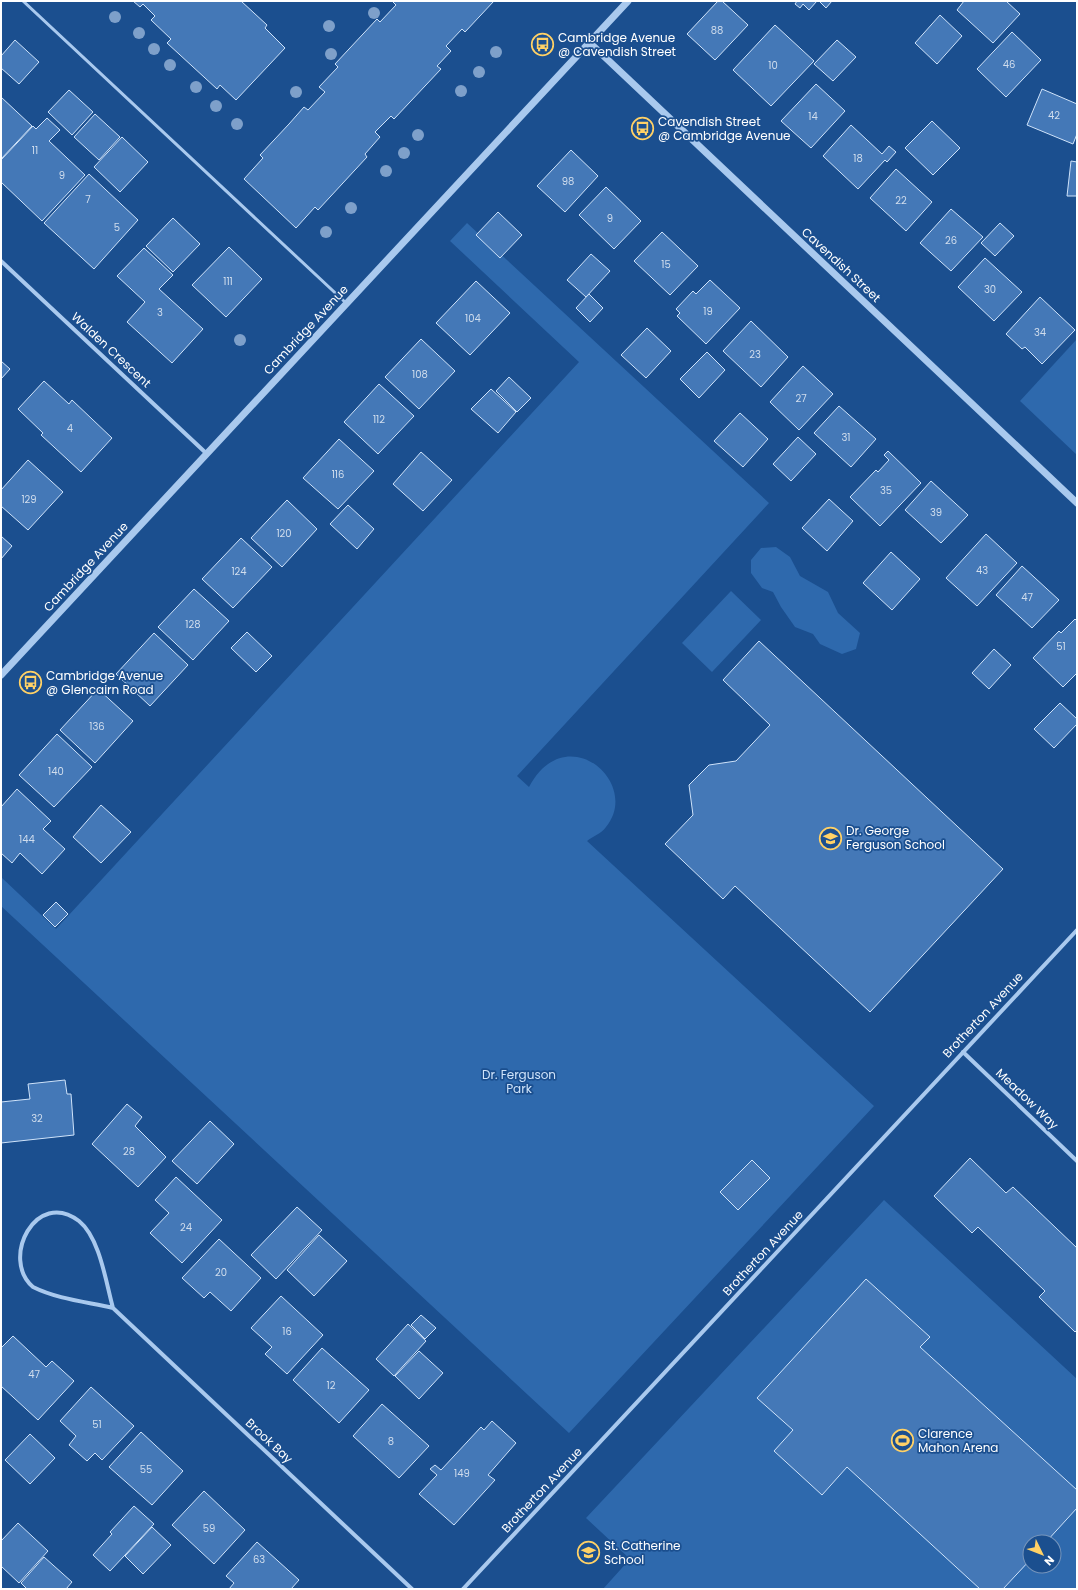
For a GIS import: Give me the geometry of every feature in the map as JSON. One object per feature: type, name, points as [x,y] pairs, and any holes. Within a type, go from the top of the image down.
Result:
[{"type":"street","name":"Cambridge Avenue","points":[[1,674],[628,1]]},
{"type":"street","name":"Cavendish Street","points":[[590,43],[1077,503]]},
{"type":"street","name":"Walden Crescent","points":[[1,261],[206,454]]},
{"type":"street","name":"Brotherton Avenue","points":[[463,1589],[1077,930]]},
{"type":"street","name":"Meadow Way","points":[[963,1052],[1077,1161]]},
{"type":"street","points":[[17,1272],[32,1286],[48,1293],[113,1308],[96,1245],[79,1222],[64,1214],[48,1212],[27,1223]]},
{"type":"street","name":"Brook Bay","points":[[113,1308],[412,1589]]},
{"type":"lane","points":[[23,1],[347,303]]},
{"type":"green space","name":"Dr. Ferguson Park","points":[[467,223],[769,503],[517,776],[529,787],[544,767],[562,758],[579,757],[595,764],[607,777],[614,792],[615,810],[606,827],[587,841],[874,1106],[569,1433],[1,906],[1,877],[56,929],[579,362],[450,241]]},
{"type":"green space","points":[[1077,339],[1077,455],[1020,401]]},
{"type":"green space","points":[[776,547],[790,557],[800,576],[828,592],[838,613],[860,633],[856,649],[842,654],[820,644],[813,634],[795,627],[781,607],[773,592],[762,588],[751,573],[751,560],[761,548]]},
{"type":"green space","points":[[731,591],[761,620],[712,672],[682,643]]},
{"type":"green space","points":[[884,1200],[1077,1379],[1077,1589],[603,1589],[630,1559],[586,1518]]},
{"type":"building","points":[[133,1],[241,1],[267,25],[265,28],[285,48],[236,100],[220,85],[217,89],[167,43],[171,39],[151,20],[155,16],[143,4],[140,7]]},
{"type":"building","points":[[392,1],[494,1],[465,32],[462,29],[446,46],[451,51],[437,66],[441,69],[394,119],[391,116],[375,132],[380,137],[365,154],[367,157],[318,210],[315,207],[296,228],[244,179],[263,158],[260,155],[304,107],[308,110],[325,92],[319,87],[338,67],[335,64],[377,19],[380,22],[396,5]]},
{"type":"building","points":[[718,1],[722,1],[748,25],[715,60],[687,34]]},
{"type":"building","points":[[797,1],[817,1],[809,10],[803,4],[800,8],[795,4]]},
{"type":"building","points":[[819,1],[832,1],[826,8]]},
{"type":"building","points":[[964,1],[1006,1],[1020,14],[993,43],[957,10]]},
{"type":"building","points":[[940,15],[962,36],[937,64],[915,43]]},
{"type":"building","points":[[775,25],[814,61],[771,106],[733,70]]},
{"type":"building","points":[[1012,32],[1041,60],[1006,97],[977,69]]},
{"type":"building","points":[[15,40],[39,62],[19,84],[1,68],[1,56]]},
{"type":"building","points":[[837,40],[856,57],[833,81],[814,64]]},
{"type":"building","points":[[816,84],[845,111],[811,148],[781,121]]},
{"type":"building","points":[[1042,89],[1077,104],[1077,134],[1073,144],[1027,125]]},
{"type":"building","points":[[69,90],[93,112],[72,135],[48,112]]},
{"type":"building","points":[[1,97],[32,126],[1,159]]},
{"type":"building","points":[[95,114],[120,137],[99,160],[74,137]]},
{"type":"building","points":[[47,118],[60,130],[49,141],[85,175],[42,221],[1,182],[1,160],[33,126],[36,129]]},
{"type":"building","points":[[932,121],[960,148],[933,175],[905,148]]},
{"type":"building","points":[[851,125],[882,154],[889,146],[896,152],[887,162],[885,160],[858,189],[823,156]]},
{"type":"building","points":[[122,137],[148,162],[120,192],[94,167]]},
{"type":"building","points":[[571,150],[598,176],[565,212],[537,186]]},
{"type":"building","points":[[1071,161],[1077,162],[1077,196],[1067,196]]},
{"type":"building","points":[[896,169],[932,202],[906,231],[870,198]]},
{"type":"building","points":[[89,174],[138,220],[94,269],[44,223]]},
{"type":"building","points":[[606,187],[641,221],[614,249],[579,215]]},
{"type":"building","points":[[951,209],[983,237],[951,271],[920,243]]},
{"type":"building","points":[[498,212],[522,235],[500,258],[476,235]]},
{"type":"building","points":[[173,218],[200,244],[173,272],[146,246]]},
{"type":"building","points":[[1000,223],[1014,236],[995,256],[981,243]]},
{"type":"building","points":[[662,232],[698,266],[670,295],[634,261]]},
{"type":"building","points":[[229,247],[262,279],[226,317],[192,285]]},
{"type":"building","points":[[144,248],[173,275],[159,289],[203,329],[172,363],[127,322],[145,302],[117,276]]},
{"type":"building","points":[[591,254],[610,271],[586,297],[567,280]]},
{"type":"building","points":[[985,258],[1022,292],[994,321],[958,287]]},
{"type":"building","points":[[710,280],[740,308],[706,344],[677,316],[680,313],[676,309],[693,291],[696,294]]},
{"type":"building","points":[[476,281],[510,313],[470,355],[436,323]]},
{"type":"building","points":[[589,294],[603,308],[590,322],[576,308]]},
{"type":"building","points":[[1040,297],[1075,330],[1042,364],[1025,347],[1022,349],[1006,334]]},
{"type":"building","points":[[751,321],[788,357],[761,387],[723,351]]},
{"type":"building","points":[[647,328],[671,351],[646,378],[621,355]]},
{"type":"building","points":[[421,339],[455,371],[419,409],[385,377]]},
{"type":"building","points":[[707,352],[725,370],[699,398],[680,379]]},
{"type":"building","points":[[1,361],[10,369],[1,379]]},
{"type":"building","points":[[803,366],[833,394],[799,430],[770,402]]},
{"type":"building","points":[[509,377],[531,398],[517,412],[496,391]]},
{"type":"building","points":[[44,381],[69,404],[72,400],[112,438],[81,472],[41,435],[43,433],[18,409]]},
{"type":"building","points":[[379,384],[414,416],[378,454],[344,422]]},
{"type":"building","points":[[491,389],[516,412],[498,433],[471,409]]},
{"type":"building","points":[[839,406],[876,439],[851,467],[814,433]]},
{"type":"building","points":[[740,413],[768,439],[743,467],[714,441]]},
{"type":"building","points":[[798,437],[816,454],[791,481],[773,464]]},
{"type":"building","points":[[339,439],[374,471],[338,509],[303,478]]},
{"type":"building","points":[[888,451],[921,483],[880,526],[850,497],[876,470],[878,472],[889,460],[884,455]]},
{"type":"building","points":[[421,452],[452,480],[423,511],[393,484]]},
{"type":"building","points":[[28,460],[63,492],[28,530],[1,506],[1,490]]},
{"type":"building","points":[[931,481],[968,515],[941,543],[905,510]]},
{"type":"building","points":[[829,499],[853,521],[827,551],[802,528]]},
{"type":"building","points":[[287,500],[317,529],[282,567],[251,538]]},
{"type":"building","points":[[348,505],[374,529],[357,549],[330,524]]},
{"type":"building","points":[[986,534],[1017,563],[977,606],[946,578]]},
{"type":"building","points":[[1,536],[12,546],[1,559]]},
{"type":"building","points":[[241,538],[272,567],[233,608],[202,579]]},
{"type":"building","points":[[891,552],[920,579],[892,610],[863,583]]},
{"type":"building","points":[[1022,566],[1059,600],[1032,628],[996,595]]},
{"type":"building","points":[[194,589],[229,621],[193,660],[158,627]]},
{"type":"building","points":[[1075,619],[1077,621],[1077,673],[1063,687],[1033,658],[1059,631],[1061,633]]},
{"type":"building","points":[[247,632],[272,656],[256,672],[231,648]]},
{"type":"building","points":[[154,633],[188,665],[150,706],[116,674]]},
{"type":"building","name":"Dr. George Ferguson School","points":[[759,641],[1003,869],[870,1012],[735,886],[723,899],[665,844],[693,815],[689,785],[709,765],[736,761],[770,725],[723,680]]},
{"type":"building","points":[[994,649],[1011,665],[989,689],[972,673]]},
{"type":"building","points":[[98,689],[133,721],[95,763],[60,730]]},
{"type":"building","points":[[1060,703],[1077,719],[1077,724],[1054,748],[1034,729]]},
{"type":"building","points":[[57,734],[92,767],[54,807],[19,775]]},
{"type":"building","points":[[17,789],[51,821],[43,829],[65,849],[42,874],[20,853],[12,863],[1,853],[1,807]]},
{"type":"building","points":[[101,805],[131,832],[101,863],[73,837]]},
{"type":"building","points":[[56,902],[68,914],[55,927],[43,915]]},
{"type":"building","points":[[65,1080],[67,1094],[71,1094],[74,1135],[1,1143],[1,1102],[30,1099],[28,1084]]},
{"type":"building","points":[[127,1104],[142,1117],[135,1126],[166,1157],[138,1187],[92,1144]]},
{"type":"building","points":[[210,1121],[234,1144],[197,1184],[172,1161]]},
{"type":"building","points":[[970,1158],[1006,1193],[1013,1187],[1077,1248],[1077,1330],[1075,1332],[1039,1297],[1045,1291],[978,1227],[972,1233],[934,1196]]},
{"type":"building","points":[[752,1160],[770,1178],[738,1210],[720,1192]]},
{"type":"building","points":[[176,1177],[222,1220],[182,1263],[150,1233],[169,1213],[155,1200]]},
{"type":"building","points":[[297,1207],[322,1230],[276,1279],[251,1255]]},
{"type":"building","points":[[319,1235],[347,1261],[314,1296],[287,1270]]},
{"type":"building","points":[[219,1239],[261,1278],[231,1311],[210,1292],[204,1298],[182,1278]]},
{"type":"building","name":"Clarence Mahon Arena","points":[[866,1279],[930,1337],[920,1347],[1077,1490],[1077,1508],[1053,1534],[1022,1534],[1022,1569],[1003,1589],[980,1589],[847,1467],[822,1495],[774,1451],[793,1430],[757,1398]]},
{"type":"building","points":[[281,1296],[323,1335],[287,1374],[265,1354],[272,1347],[251,1328]]},
{"type":"building","points":[[421,1315],[436,1328],[425,1339],[411,1325]]},
{"type":"building","points":[[408,1324],[426,1341],[394,1376],[376,1359]]},
{"type":"building","points":[[13,1336],[46,1367],[52,1361],[74,1381],[38,1420],[1,1386],[1,1348]]},
{"type":"building","points":[[322,1348],[369,1390],[339,1423],[293,1380]]},
{"type":"building","points":[[419,1351],[443,1373],[419,1399],[395,1376]]},
{"type":"building","points":[[91,1387],[134,1426],[102,1460],[95,1453],[87,1461],[69,1445],[76,1436],[60,1421]]},
{"type":"building","points":[[382,1404],[429,1446],[399,1478],[353,1436]]},
{"type":"building","points":[[492,1421],[516,1443],[488,1475],[495,1480],[454,1525],[419,1494],[437,1475],[430,1469],[435,1465],[441,1470],[481,1427],[484,1430]]},
{"type":"building","points":[[141,1432],[183,1471],[152,1505],[109,1467]]},
{"type":"building","points":[[30,1434],[55,1458],[30,1484],[5,1460]]},
{"type":"building","points":[[204,1491],[245,1530],[214,1564],[172,1525]]},
{"type":"building","points":[[134,1506],[154,1524],[110,1571],[93,1555],[112,1534],[110,1532]]},
{"type":"building","points":[[18,1523],[48,1551],[19,1583],[1,1566],[1,1541]]},
{"type":"building","points":[[152,1527],[171,1545],[143,1574],[125,1556]]},
{"type":"building","points":[[257,1542],[299,1580],[291,1589],[229,1589],[234,1583],[226,1576]]},
{"type":"building","points":[[44,1557],[72,1582],[66,1589],[27,1589],[21,1583]]},
{"type":"place","name":"Cambridge Avenue @ Cavendish Street","points":[[542,45]]},
{"type":"place","name":"Cavendish Street @ Cambridge Avenue","points":[[643,129]]},
{"type":"place","name":"Cambridge Avenue @ Glencairn Road","points":[[30,683]]},
{"type":"place","name":"Dr. George Ferguson School","points":[[830,838]]},
{"type":"place","name":"Clarence Mahon Arena","points":[[903,1441]]},
{"type":"place","name":"St. Catherine School","points":[[588,1553]]}]
